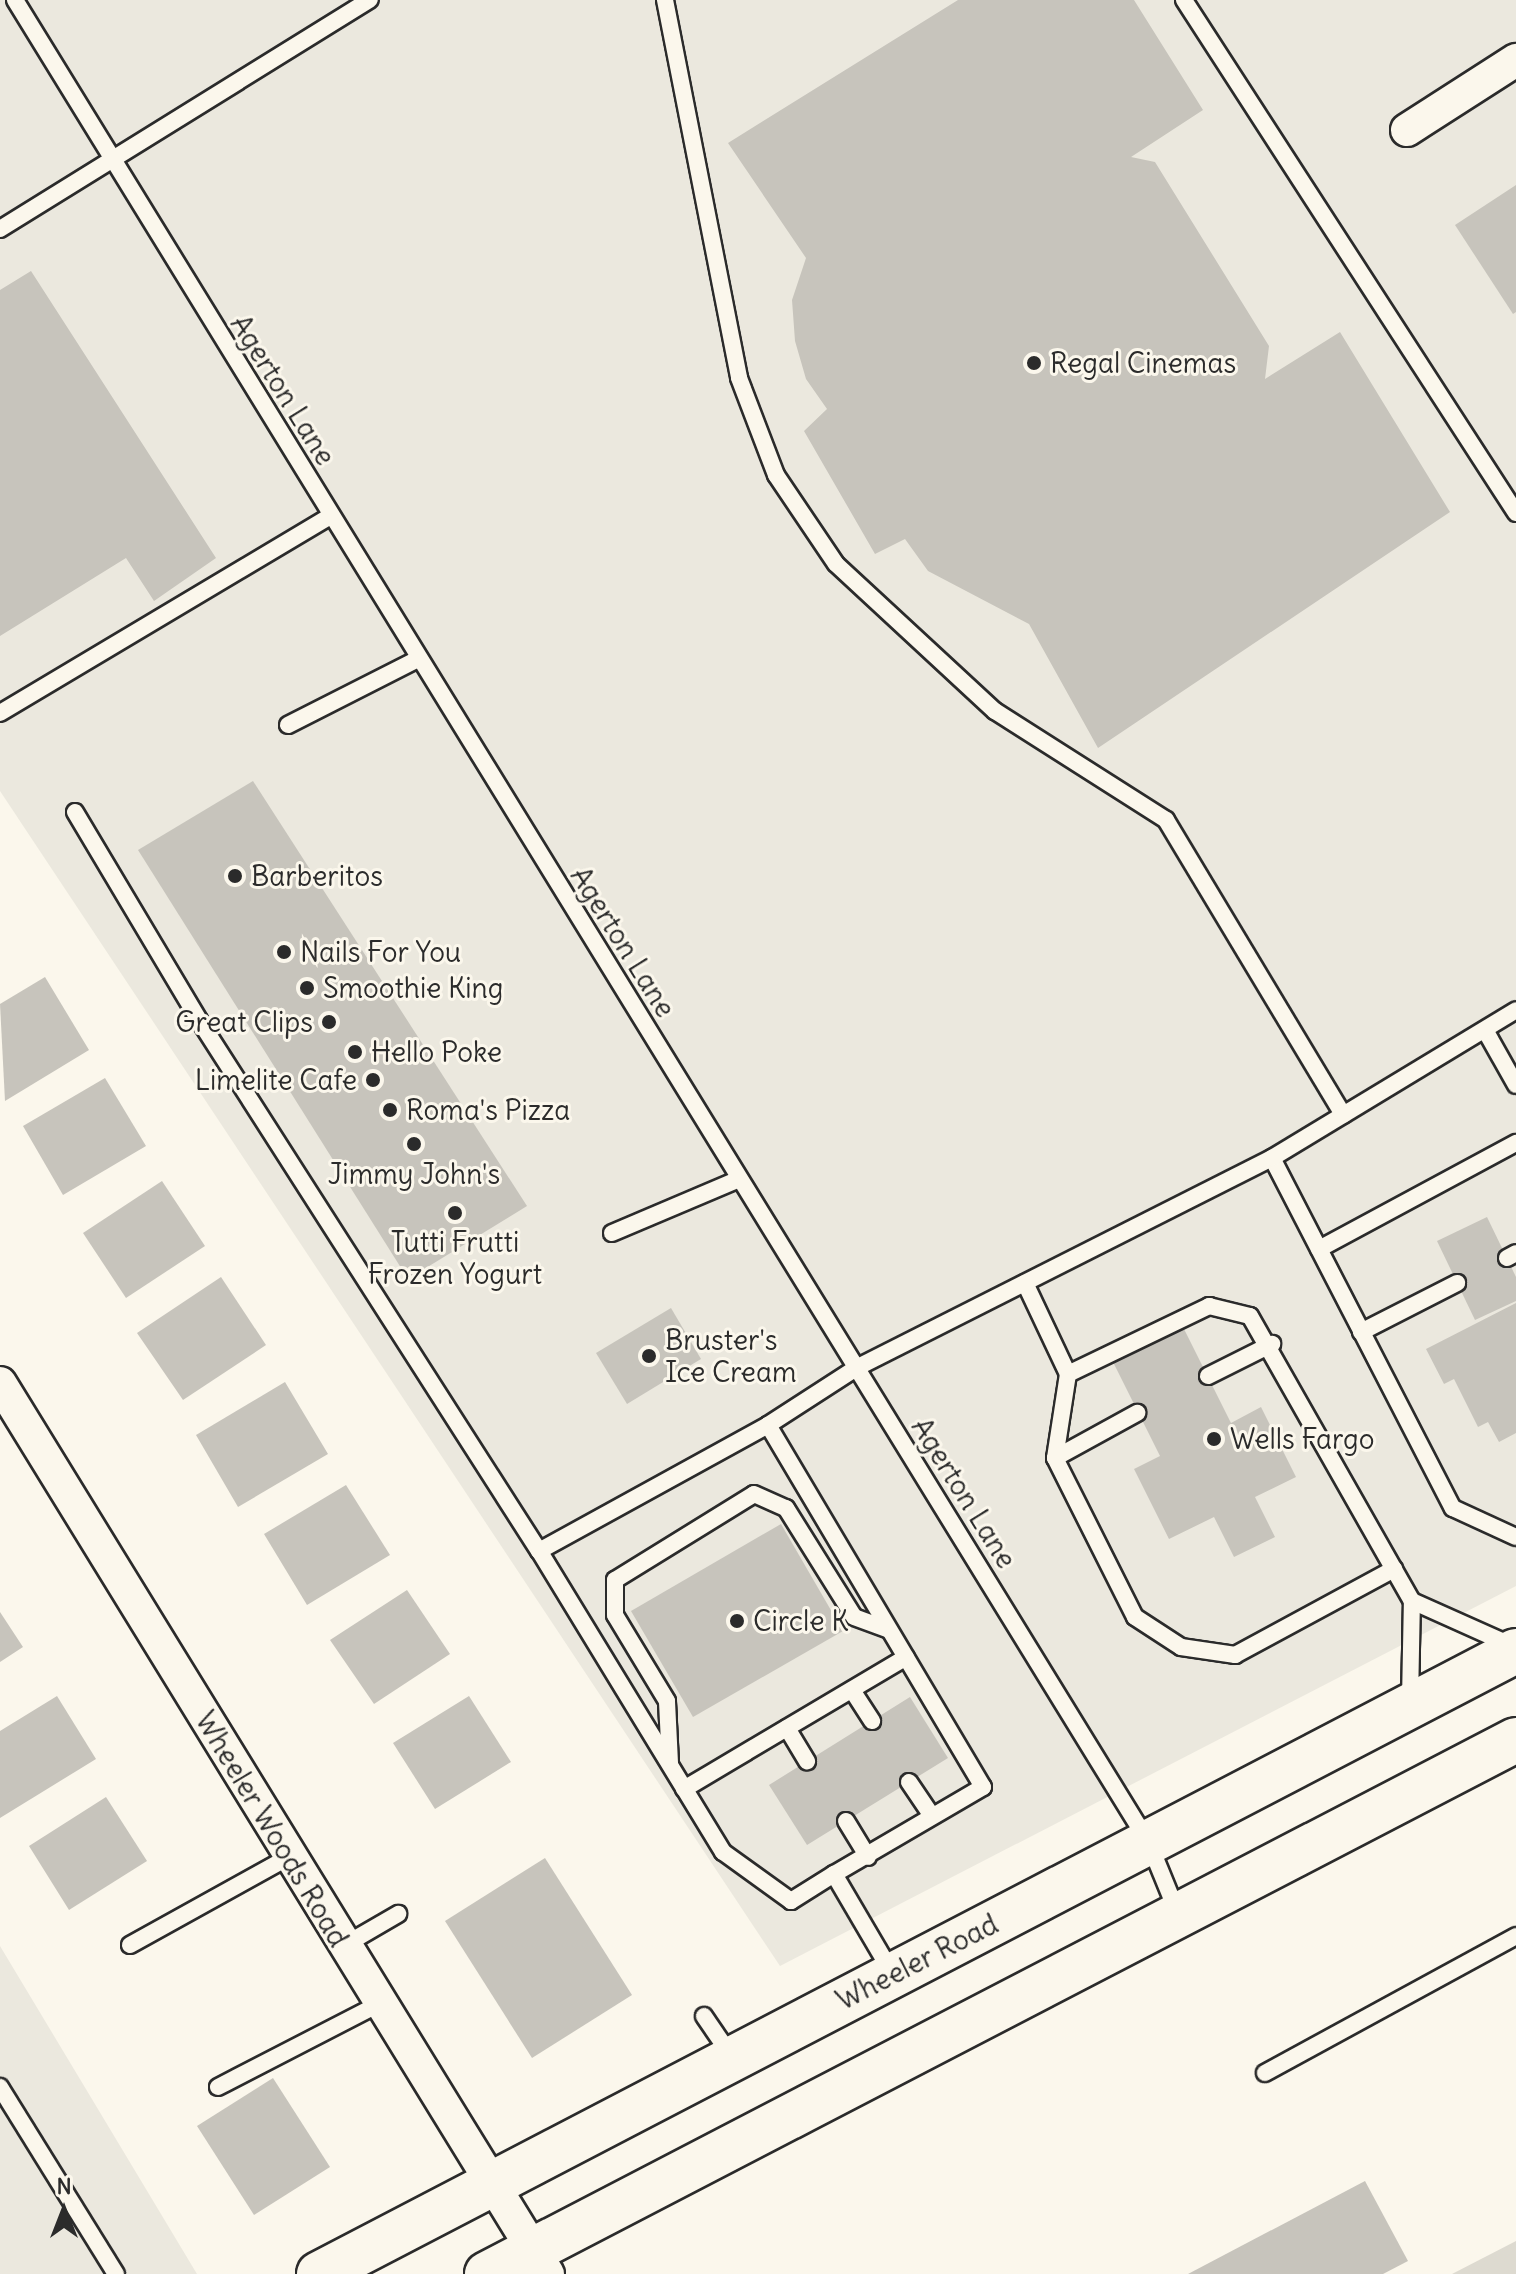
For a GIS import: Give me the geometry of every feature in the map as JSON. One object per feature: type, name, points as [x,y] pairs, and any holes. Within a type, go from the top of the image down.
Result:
[{"type":"main road","name":"Wheeler Road","points":[[319,2274],[1516,1650]]},
{"type":"main road","points":[[487,2274],[540,2263],[1179,1915],[1516,1740]]},
{"type":"street","points":[[1407,130],[1516,60]]},
{"type":"street","name":"Wheeler Woods Road","points":[[0,1383],[540,2263]]},
{"type":"lane","name":"Agerton Lane","points":[[15,0],[1149,1843],[1179,1915]]},
{"type":"lane","points":[[0,229],[370,0]]},
{"type":"lane","points":[[665,0],[739,378],[776,475],[836,564],[995,711],[1166,820],[1343,1115]]},
{"type":"lane","points":[[1184,0],[1516,513]]},
{"type":"lane","points":[[0,713],[330,516]]},
{"type":"lane","points":[[288,725],[418,659]]},
{"type":"lane","points":[[75,812],[199,1020],[539,1551],[723,1852],[791,1901],[983,1787],[768,1425]]},
{"type":"lane","points":[[539,1551],[768,1425],[856,1368],[1272,1158],[1516,1010]]},
{"type":"lane","points":[[1485,1030],[1516,1085]]},
{"type":"lane","points":[[1319,1249],[1516,1143]]},
{"type":"lane","points":[[1272,1158],[1453,1508],[1514,1531]]},
{"type":"lane","points":[[612,1233],[739,1179]]},
{"type":"lane","points":[[1025,1283],[1068,1374],[1055,1458],[1135,1617],[1181,1647],[1235,1655],[1394,1569]]},
{"type":"lane","points":[[1361,1332],[1457,1283]]},
{"type":"lane","points":[[1068,1374],[1209,1306],[1250,1316],[1272,1344],[1412,1601],[1410,1707]]},
{"type":"lane","points":[[1208,1376],[1272,1344]]},
{"type":"lane","points":[[1055,1458],[1137,1413]]},
{"type":"lane","points":[[670,1764],[667,1701],[615,1615],[615,1580],[754,1494],[786,1508],[854,1617],[889,1630]]},
{"type":"lane","points":[[1412,1601],[1516,1650]]},
{"type":"lane","points":[[684,1789],[906,1657]]},
{"type":"lane","points":[[852,1690],[872,1721]]},
{"type":"lane","points":[[787,1728],[807,1761]]},
{"type":"lane","points":[[909,1782],[932,1816]]},
{"type":"lane","points":[[846,1821],[868,1857]]},
{"type":"lane","points":[[130,1945],[289,1857]]},
{"type":"lane","points":[[834,1874],[893,1974]]},
{"type":"lane","points":[[343,1946],[398,1914]]},
{"type":"lane","points":[[1265,2073],[1516,1936]]},
{"type":"lane","points":[[218,2087],[379,2004]]},
{"type":"lane","points":[[704,2016],[732,2057]]},
{"type":"lane","points":[[0,2087],[116,2274]]},
{"type":"shaded area","points":[[0,0],[1516,0],[1516,1586],[780,1966],[0,791]]},
{"type":"shaded area","points":[[0,1946],[197,2274],[0,2274]]},
{"type":"shaded area","points":[[1516,2241],[1516,2274],[1452,2274]]},
{"type":"building","name":"Regal Cinemas","points":[[958,0],[1134,0],[1203,110],[1131,157],[1155,162],[1269,346],[1265,379],[1340,332],[1450,512],[1098,748],[1029,624],[928,571],[905,539],[875,554],[804,431],[827,409],[806,379],[795,341],[792,300],[806,258],[728,143]]},
{"type":"building","points":[[1516,185],[1516,312],[1513,314],[1455,225]]},
{"type":"building","points":[[31,271],[216,558],[154,601],[126,558],[0,636],[0,290]]},
{"type":"building","points":[[253,781],[527,1206],[408,1279],[138,850]]},
{"type":"building","points":[[45,977],[89,1050],[5,1101],[0,1004]]},
{"type":"building","points":[[105,1078],[146,1146],[63,1195],[23,1126]]},
{"type":"building","points":[[162,1181],[205,1246],[126,1298],[83,1233]]},
{"type":"building","points":[[1487,1217],[1516,1277],[1516,1301],[1475,1320],[1437,1241]]},
{"type":"building","points":[[221,1277],[266,1345],[183,1400],[137,1333]]},
{"type":"building","points":[[1516,1303],[1516,1433],[1499,1442],[1488,1422],[1478,1427],[1454,1379],[1444,1384],[1426,1349]]},
{"type":"building","name":"Bruster's Ice Cream","points":[[671,1308],[701,1359],[627,1404],[596,1353]]},
{"type":"building","name":"Wells Fargo","points":[[1183,1327],[1231,1423],[1261,1407],[1296,1477],[1255,1497],[1275,1537],[1234,1557],[1214,1517],[1169,1539],[1134,1469],[1160,1456],[1113,1362]]},
{"type":"building","points":[[285,1382],[328,1454],[238,1507],[196,1435]]},
{"type":"building","points":[[346,1485],[390,1555],[307,1605],[264,1534]]},
{"type":"building","name":"Circle K","points":[[781,1524],[843,1631],[693,1717],[631,1611]]},
{"type":"building","points":[[407,1590],[450,1654],[374,1704],[330,1640]]},
{"type":"building","points":[[0,1612],[23,1647],[0,1662]]},
{"type":"building","points":[[57,1696],[96,1759],[0,1818],[0,1731]]},
{"type":"building","points":[[469,1696],[511,1762],[435,1809],[393,1743]]},
{"type":"building","name":"Circle K","points":[[910,1697],[948,1758],[807,1845],[769,1785]]},
{"type":"building","points":[[106,1797],[147,1861],[69,1910],[29,1846]]},
{"type":"building","points":[[545,1858],[632,1995],[532,2058],[445,1921]]},
{"type":"building","points":[[273,2078],[330,2167],[254,2215],[197,2126]]},
{"type":"building","points":[[1365,2181],[1408,2261],[1383,2274],[1188,2274]]},
{"type":"place","name":"Regal Cinemas","points":[[1034,363]]},
{"type":"place","name":"Barberitos","points":[[235,876]]},
{"type":"place","name":"Nails For You","points":[[284,952]]},
{"type":"place","name":"Smoothie King","points":[[307,988]]},
{"type":"place","name":"Great Clips","points":[[329,1022]]},
{"type":"place","name":"Hello Poke","points":[[355,1052]]},
{"type":"place","name":"Limelite Cafe","points":[[373,1080]]},
{"type":"place","name":"Roma's Pizza","points":[[390,1110]]},
{"type":"place","name":"Jimmy John's","points":[[414,1144]]},
{"type":"place","name":"Tutti Frutti Frozen Yogurt","points":[[455,1213]]},
{"type":"place","name":"Bruster's Ice Cream","points":[[649,1356]]},
{"type":"place","name":"Wells Fargo","points":[[1214,1439]]},
{"type":"place","name":"Circle K","points":[[737,1621]]}]
